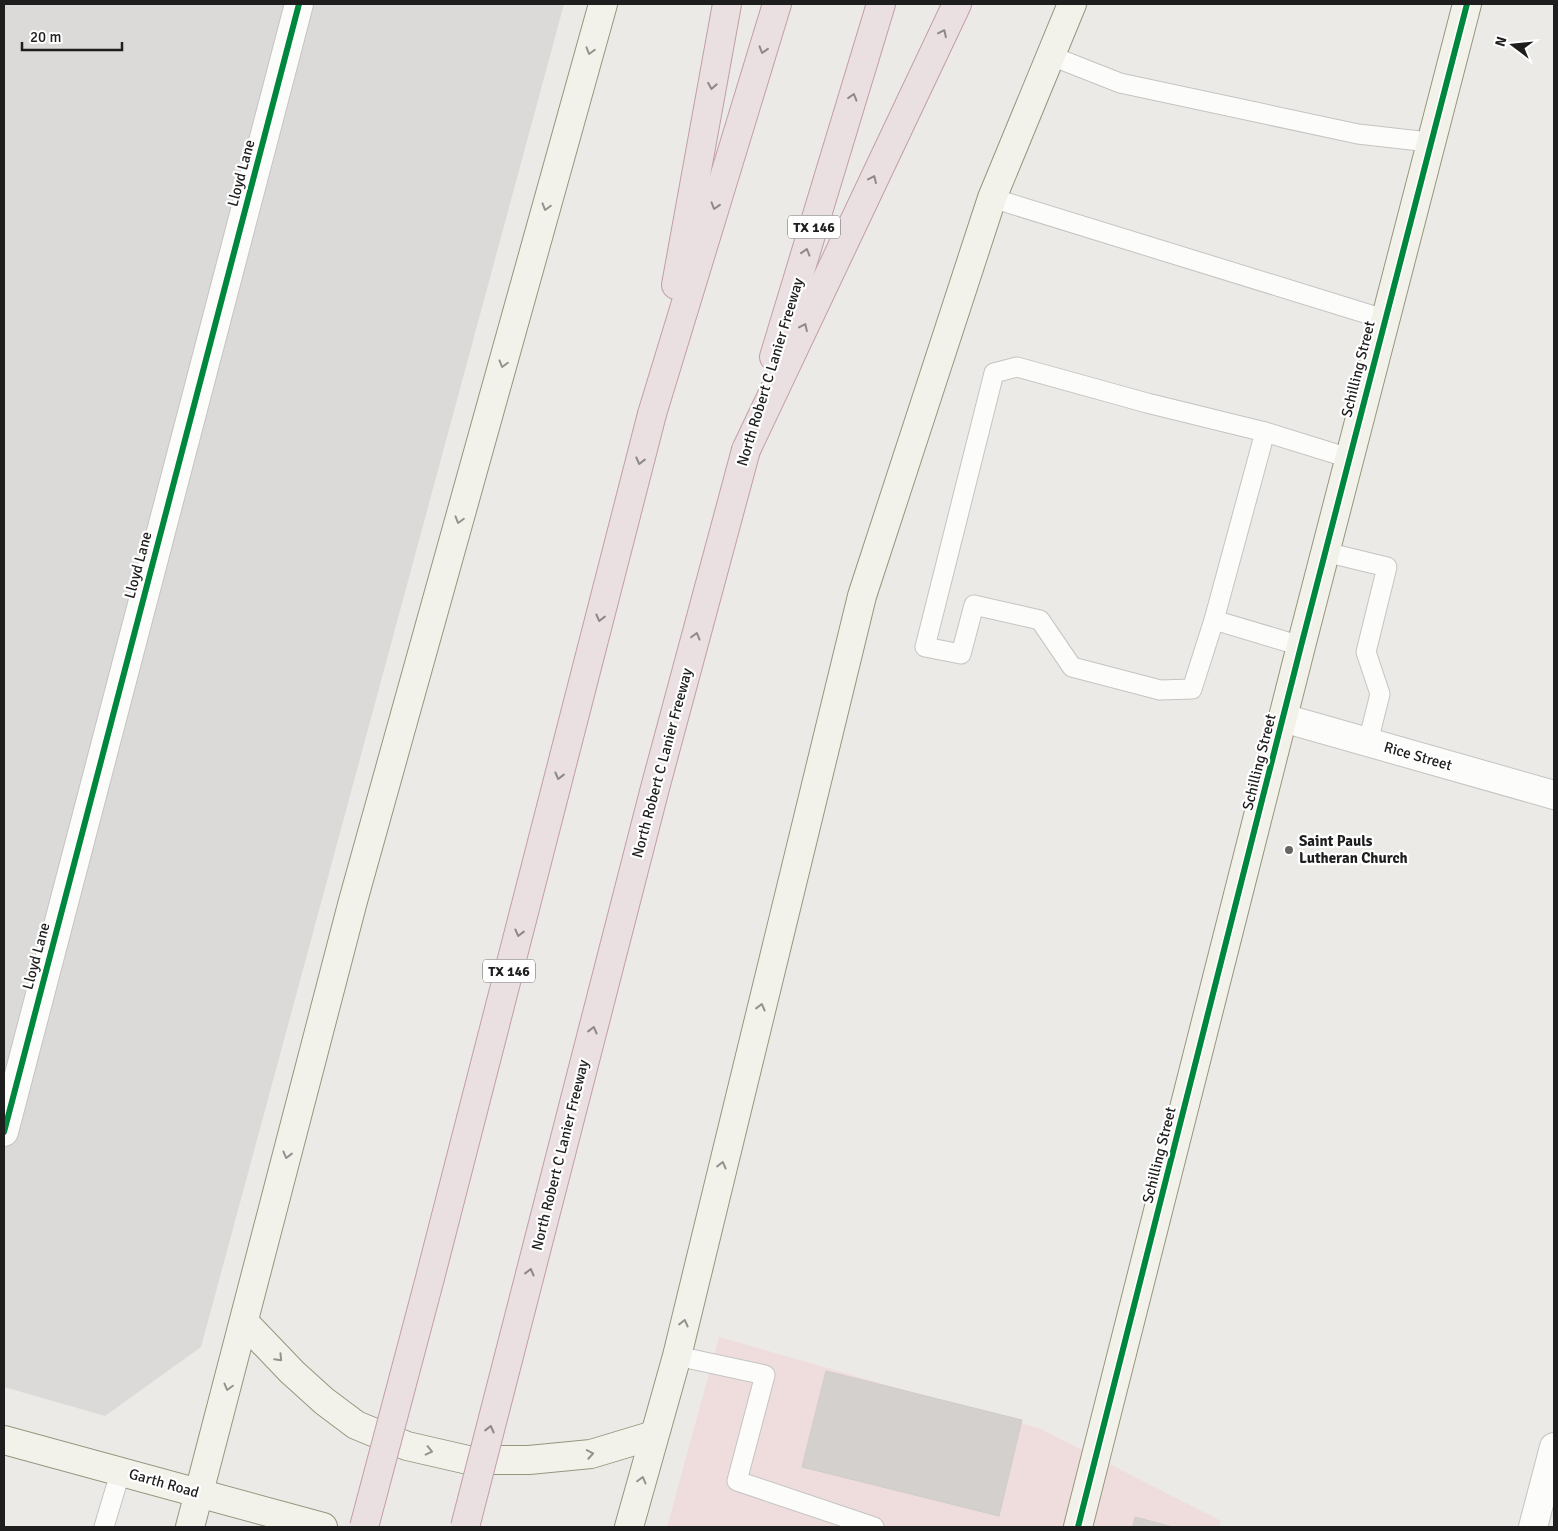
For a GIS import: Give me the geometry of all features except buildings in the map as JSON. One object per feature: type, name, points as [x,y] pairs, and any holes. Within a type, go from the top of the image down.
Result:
[{"type":"highway","points":[[652,414],[727,4]]},
{"type":"highway","name":"TX 146","points":[[364,1527],[438,1250],[652,414],[777,4]]},
{"type":"highway","name":"North Robert C Lanier Freeway","points":[[464,1527],[655,788],[746,450],[881,4]]},
{"type":"highway","points":[[746,450],[957,4]]},
{"type":"main road","points":[[190,1527],[245,1323],[353,901],[603,4]]},
{"type":"main road","points":[[629,1527],[677,1356],[862,596],[992,198],[1049,55],[1072,4]]},
{"type":"main road","name":"Schilling Street","points":[[1078,1527],[1348,458],[1429,142],[1467,4]]},
{"type":"main road","points":[[245,1323],[292,1372],[324,1401],[356,1425],[407,1446],[468,1460],[529,1460],[591,1454],[654,1435]]},
{"type":"main road","name":"Garth Road","points":[[4,1440],[121,1470],[323,1527]]},
{"type":"street","name":"Lloyd Lane","points":[[4,1132],[299,4]]},
{"type":"street","name":"Rice Street","points":[[1283,718],[1554,795]]},
{"type":"street","points":[[1533,1527],[1554,1447]]},
{"type":"lane","points":[[1049,55],[1120,83],[1358,134],[1429,142]]},
{"type":"lane","points":[[992,198],[1384,319]]},
{"type":"lane","points":[[1265,432],[1214,620],[1192,690],[1160,690],[1072,667],[1040,620],[974,605],[961,654],[925,647],[994,373],[1017,367],[1147,403],[1265,432],[1348,458]]},
{"type":"lane","points":[[1324,552],[1387,567],[1366,652],[1380,694],[1368,742]]},
{"type":"lane","points":[[1214,620],[1300,646]]},
{"type":"lane","points":[[677,1356],[764,1375],[736,1480],[874,1527]]},
{"type":"lane","points":[[104,1527],[121,1470]]},
{"type":"shaded area","points":[[4,4],[564,4],[201,1347],[105,1416],[4,1387]]},
{"type":"shaded area","points":[[719,1337],[1041,1429],[1221,1521],[1219,1527],[667,1527]]},
{"type":"cycle path","points":[[4,1132],[299,4]]},
{"type":"cycle path","points":[[1078,1527],[1301,646],[1467,4]]},
{"type":"place","name":"Saint Pauls Lutheran Church","points":[[1289,850]]}]
